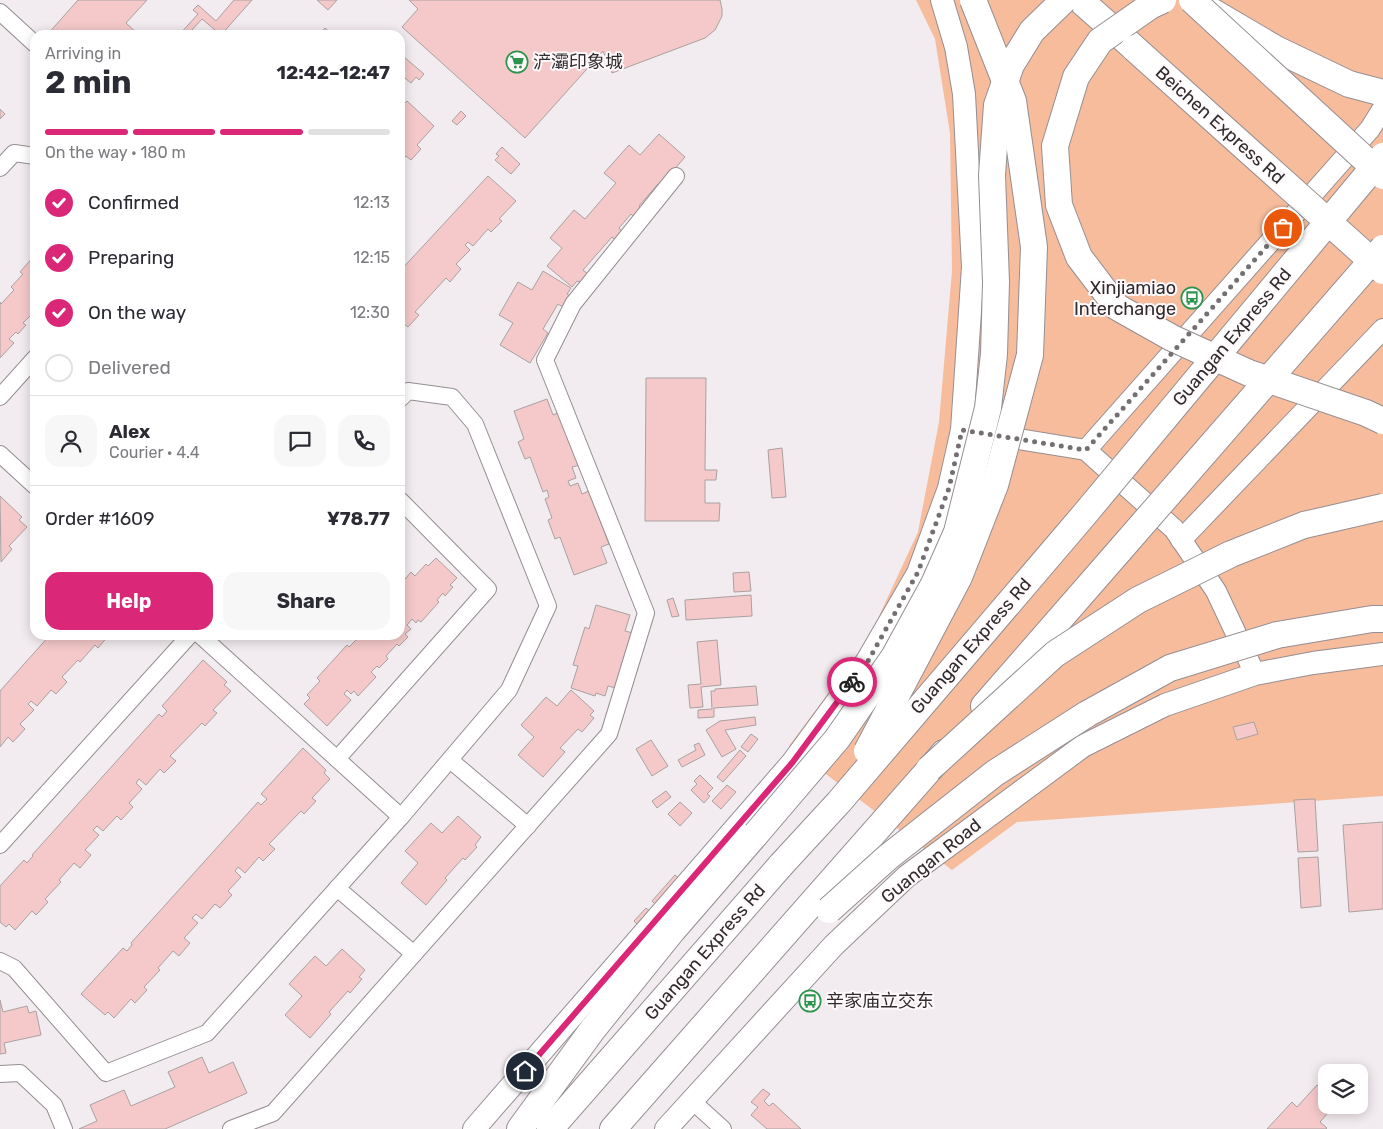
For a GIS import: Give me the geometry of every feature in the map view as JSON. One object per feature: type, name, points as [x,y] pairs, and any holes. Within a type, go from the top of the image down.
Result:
[{"type":"highway","points":[[838,802],[959,577],[996,485],[1030,355],[1034,247],[1013,101],[973,0]]},
{"type":"highway","points":[[520,1129],[593,1029],[672,931],[838,739],[894,658],[934,584],[957,532],[988,408],[994,354],[996,282],[992,174],[997,104],[1011,65],[1032,31],[1064,0]]},
{"type":"highway","name":"Beichen Express Rd","points":[[1080,0],[1383,271]]},
{"type":"highway","points":[[1163,0],[1150,6],[1100,41],[1076,77],[1054,146],[1059,204],[1079,257],[1117,306],[1172,338],[1249,373],[1366,413],[1383,421]]},
{"type":"highway","points":[[1193,0],[1276,49],[1349,84],[1382,108]]},
{"type":"highway","points":[[1193,0],[1383,176]]},
{"type":"highway","name":"Guangan Express Rd","points":[[550,1129],[838,802],[1084,515],[1383,156]]},
{"type":"highway","points":[[613,1129],[707,1022],[822,906],[929,769],[1383,248]]},
{"type":"highway","points":[[929,769],[1056,654],[1138,600],[1231,554],[1304,525],[1383,507]]},
{"type":"highway","points":[[822,906],[995,773],[1087,714],[1170,668],[1277,635],[1372,619],[1383,619]]},
{"type":"main road","points":[[474,1129],[792,763],[868,661],[918,572],[949,488],[962,430],[973,267],[964,94],[956,47],[942,0]]},
{"type":"main road","name":"Guangan Road","points":[[666,1129],[834,946],[907,876],[1083,746],[1165,705],[1255,674],[1313,663],[1383,654]]},
{"type":"main road","points":[[510,1129],[593,1029]]},
{"type":"street","points":[[0,12],[30,39]]},
{"type":"street","points":[[1086,450],[1370,129],[1382,108]]},
{"type":"street","points":[[0,168],[14,153],[30,155]]},
{"type":"street","points":[[231,1129],[273,1113],[609,734],[646,613],[545,360],[573,304],[676,176]]},
{"type":"street","points":[[1181,540],[1383,329]]},
{"type":"street","points":[[0,397],[30,364]]},
{"type":"street","points":[[0,961],[14,968],[106,1073],[207,1033],[401,817],[509,690],[548,606],[475,424],[452,397],[408,391],[405,394]]},
{"type":"street","points":[[962,430],[1086,450],[1174,529],[1216,590],[1255,674]]},
{"type":"street","points":[[0,454],[30,481]]},
{"type":"street","points":[[337,759],[488,589],[405,505]]},
{"type":"street","points":[[0,845],[185,640]]},
{"type":"street","points":[[211,640],[401,817]]},
{"type":"street","points":[[450,760],[528,826]]},
{"type":"street","points":[[337,888],[414,954]]},
{"type":"street","points":[[0,1074],[20,1073],[54,1105],[64,1129]]},
{"type":"street","points":[[691,1100],[723,1129]]},
{"type":"shaded area","points":[[916,0],[1383,0],[1383,796],[1017,822],[952,870],[789,746],[868,640],[918,532],[939,422],[952,271],[950,133],[935,39]]},
{"type":"building","points":[[78,0],[147,0],[126,23],[134,30],[51,30]]},
{"type":"building","points":[[234,0],[252,0],[225,30],[215,30],[202,19],[192,30],[184,30],[198,14],[193,10],[198,5],[216,21]]},
{"type":"building","points":[[317,0],[337,0],[328,10]]},
{"type":"building","name":"浐灞印象城","points":[[409,0],[720,0],[722,16],[715,30],[705,38],[612,73],[603,51],[525,138],[402,27],[418,9]]},
{"type":"building","points":[[405,58],[424,74],[419,80],[416,77],[411,83],[405,78]]},
{"type":"building","points":[[407,101],[434,126],[417,145],[421,149],[411,160],[405,157],[405,103]]},
{"type":"building","points":[[0,109],[5,114],[0,119]]},
{"type":"building","points":[[461,111],[466,116],[457,125],[452,121]]},
{"type":"building","points":[[659,134],[685,157],[660,186],[658,184],[639,206],[642,209],[634,217],[631,214],[619,228],[622,232],[615,240],[612,237],[583,270],[588,274],[580,282],[577,281],[572,287],[547,266],[562,248],[550,238],[574,210],[585,219],[616,183],[604,173],[629,145],[640,155]]},
{"type":"building","points":[[502,147],[520,164],[511,174],[495,160],[499,156],[496,154]]},
{"type":"building","points":[[488,176],[516,201],[499,219],[502,221],[491,232],[488,229],[473,246],[468,242],[465,245],[470,250],[456,264],[461,269],[450,282],[446,278],[415,312],[419,315],[408,327],[405,325],[405,266]]},
{"type":"building","points":[[30,261],[30,316],[23,323],[26,325],[18,334],[16,332],[9,339],[14,343],[0,358],[0,302],[1,304],[14,290],[11,287],[23,274],[20,272]]},
{"type":"building","points":[[543,271],[571,288],[567,294],[570,296],[563,307],[558,304],[543,329],[548,333],[530,363],[500,345],[513,323],[499,315],[518,282],[532,290]]},
{"type":"building","points":[[646,378],[706,378],[705,470],[717,470],[716,480],[705,480],[705,503],[720,503],[719,521],[645,521]]},
{"type":"building","points":[[547,399],[553,415],[560,412],[580,465],[572,467],[576,478],[568,481],[570,486],[578,483],[582,494],[589,491],[609,544],[601,547],[607,563],[574,575],[560,537],[555,539],[548,520],[552,518],[545,499],[549,497],[547,490],[543,492],[530,457],[525,459],[518,442],[524,439],[514,411]]},
{"type":"building","points":[[782,448],[786,497],[772,498],[768,450]]},
{"type":"building","points":[[0,496],[22,517],[19,520],[27,527],[9,546],[12,549],[1,562]]},
{"type":"building","points":[[436,558],[457,578],[450,585],[453,587],[445,596],[443,593],[437,600],[439,602],[421,622],[418,620],[416,623],[412,619],[407,625],[411,629],[405,634],[405,579],[411,572],[415,576],[426,564],[428,566]]},
{"type":"building","points":[[749,572],[751,591],[734,592],[733,573]]},
{"type":"building","points":[[751,595],[752,616],[686,620],[685,600]]},
{"type":"building","points":[[673,598],[679,616],[672,617],[667,600]]},
{"type":"building","points":[[596,605],[630,615],[625,631],[633,633],[616,688],[608,686],[605,696],[596,693],[595,696],[571,688],[578,666],[573,665],[585,627],[589,629]]},
{"type":"building","points":[[46,640],[105,640],[98,648],[95,645],[80,662],[78,660],[62,677],[67,682],[56,694],[51,690],[37,706],[31,701],[28,704],[34,710],[20,724],[25,729],[13,742],[8,737],[0,747],[0,691]]},
{"type":"building","points":[[356,640],[405,640],[399,646],[397,644],[386,656],[388,659],[379,668],[377,666],[371,672],[376,677],[358,696],[354,691],[351,694],[347,690],[344,694],[351,700],[327,726],[304,704],[310,698],[307,695],[320,681],[317,678],[347,645],[349,647]]},
{"type":"building","points":[[717,640],[721,685],[701,687],[703,707],[690,708],[688,685],[701,684],[697,642]]},
{"type":"building","points":[[203,660],[227,682],[224,685],[231,691],[213,710],[217,713],[205,726],[202,723],[170,756],[176,761],[164,773],[160,769],[146,785],[139,779],[136,783],[142,789],[129,803],[133,807],[121,820],[117,816],[103,831],[97,826],[93,830],[99,835],[85,850],[91,855],[80,868],[74,863],[59,880],[61,882],[45,899],[48,902],[36,915],[32,911],[15,930],[9,924],[6,927],[0,922],[0,886],[24,860],[27,863],[32,855],[159,714],[162,717],[167,711],[162,706]]},
{"type":"building","points":[[756,686],[758,705],[714,708],[714,717],[698,718],[698,710],[712,709],[711,691],[715,691],[715,689]]},
{"type":"building","points":[[571,690],[594,711],[590,715],[594,718],[582,732],[578,729],[560,748],[565,752],[543,777],[518,755],[534,737],[521,725],[546,697],[557,706]]},
{"type":"building","points":[[755,717],[756,725],[725,730],[736,749],[722,757],[706,730],[720,721]]},
{"type":"building","points":[[1254,722],[1258,734],[1237,740],[1233,727]]},
{"type":"building","points":[[751,734],[758,739],[748,752],[741,747]]},
{"type":"building","points":[[651,740],[668,766],[652,776],[636,749]]},
{"type":"building","points":[[699,743],[705,755],[682,767],[678,760],[696,750],[694,745]]},
{"type":"building","points":[[303,748],[326,770],[324,773],[330,779],[312,798],[316,801],[304,814],[301,811],[269,844],[275,849],[263,861],[259,857],[245,873],[238,867],[235,871],[241,877],[228,891],[232,895],[220,908],[215,904],[202,919],[196,914],[192,918],[198,923],[184,938],[190,943],[179,956],[173,951],[158,968],[160,970],[144,987],[147,990],[135,1003],[131,999],[114,1018],[108,1012],[105,1015],[81,994],[123,948],[127,951],[132,945],[131,943],[258,802],[261,805],[267,799],[261,794]]},
{"type":"building","points":[[740,750],[746,756],[723,782],[717,777]]},
{"type":"building","points":[[700,775],[713,788],[707,794],[710,796],[704,803],[691,790],[697,784],[694,781]]},
{"type":"building","points":[[727,785],[736,792],[721,809],[712,801]]},
{"type":"building","points":[[666,791],[671,797],[657,808],[652,801]]},
{"type":"building","points":[[1315,799],[1318,851],[1298,852],[1294,800]]},
{"type":"building","points":[[680,802],[692,813],[680,826],[668,814]]},
{"type":"building","points":[[458,816],[481,837],[475,845],[477,847],[465,860],[463,858],[445,878],[447,880],[426,905],[401,883],[418,863],[405,851],[431,823],[442,833]]},
{"type":"building","points":[[1383,822],[1383,909],[1349,912],[1343,825]]},
{"type":"building","points":[[1318,857],[1321,906],[1301,908],[1298,858]]},
{"type":"building","points":[[675,875],[682,881],[658,907],[652,901]]},
{"type":"building","points":[[646,908],[653,914],[641,928],[634,921]]},
{"type":"building","points":[[342,949],[365,970],[359,977],[362,979],[329,1012],[331,1014],[310,1038],[285,1015],[302,996],[289,984],[315,956],[326,966]]},
{"type":"building","points":[[0,1000],[3,1012],[27,1006],[29,1013],[36,1011],[41,1035],[4,1043],[6,1053],[0,1054]]},
{"type":"building","points":[[202,1057],[209,1073],[233,1062],[247,1093],[165,1129],[79,1129],[97,1121],[90,1105],[124,1090],[131,1106],[175,1087],[168,1072]]},
{"type":"building","points":[[1317,1085],[1318,1114],[1327,1114],[1320,1122],[1327,1128],[1267,1129],[1292,1102],[1297,1107]]},
{"type":"building","points":[[763,1089],[770,1094],[764,1101],[769,1106],[773,1103],[801,1129],[767,1129],[751,1115],[758,1107],[751,1102]]},
{"type":"way so far","points":[[852,682],[868,661],[918,572],[949,488],[962,430],[1086,450],[1283,228]]},
{"type":"place","name":"浐灞印象城","points":[[517,62]]},
{"type":"place","name":"Xinjiamiao Interchange","points":[[1192,298]]},
{"type":"place","name":"辛家庙立交东","points":[[810,1001]]},
{"type":"route","points":[[525,1071],[792,763],[852,682]]}]
